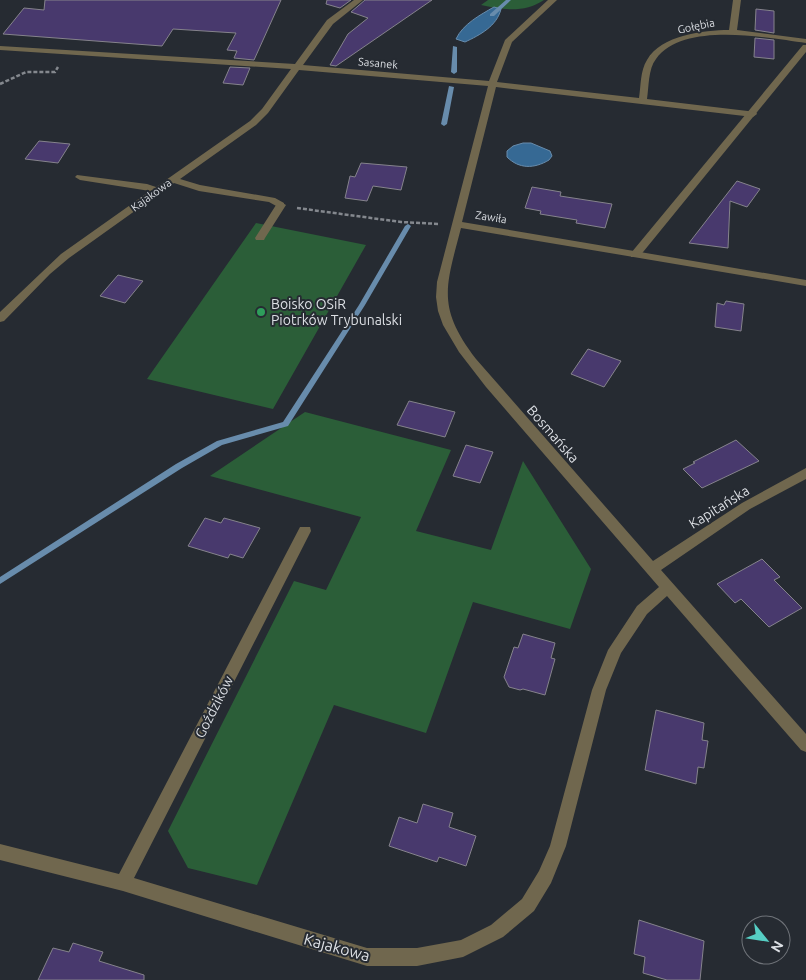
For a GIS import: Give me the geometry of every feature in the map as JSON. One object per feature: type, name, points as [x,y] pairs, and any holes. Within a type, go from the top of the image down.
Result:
[{"type":"street","name":"Kajakowa","points":[[0,318],[46,272],[65,256],[253,123],[265,111],[330,22],[359,0]]},
{"type":"street","name":"Bosmańska","points":[[553,0],[508,42],[492,84],[440,292],[442,311],[453,335],[490,384],[806,745]]},
{"type":"street","name":"Gołębia","points":[[733,32],[737,0]]},
{"type":"street","name":"Gołębia","points":[[643,100],[650,60],[663,48],[695,36],[733,32],[806,41]]},
{"type":"street","name":"Sasanek","points":[[0,48],[296,67],[492,84],[753,114]]},
{"type":"street","points":[[635,255],[806,48]]},
{"type":"street","points":[[80,177],[147,187],[158,191]]},
{"type":"street","points":[[173,180],[199,188],[272,200],[281,205],[260,238]]},
{"type":"street","name":"Zawiła","points":[[456,224],[806,283]]},
{"type":"street","name":"Kapitańska","points":[[651,569],[746,506],[806,473]]},
{"type":"street","name":"Goździków","points":[[123,883],[305,531]]},
{"type":"street","name":"Kajakowa","points":[[0,852],[123,883],[367,957],[417,957],[463,948],[497,932],[528,905],[545,877],[558,846],[599,690],[615,650],[642,610],[667,588]]},
{"type":"path","points":[[0,84],[22,72],[30,70],[55,72],[68,53]]},
{"type":"path","name":"Zawiła","points":[[281,205],[401,222],[456,224]]},
{"type":"green space","points":[[488,0],[544,0],[529,7],[514,9],[481,5]]},
{"type":"green space","name":"Boisko OSiR Piotrków Trybunalski","points":[[256,223],[366,245],[273,409],[147,379]]},
{"type":"green space","points":[[305,412],[451,450],[416,531],[491,550],[523,461],[591,569],[570,629],[473,602],[426,733],[334,705],[257,885],[188,868],[168,831],[294,581],[326,590],[361,517],[210,476]]},
{"type":"water","points":[[494,7],[501,9],[492,25],[465,42],[456,39],[467,24]]},
{"type":"water","points":[[531,143],[550,151],[552,156],[549,160],[538,165],[522,166],[517,164],[507,157],[507,151],[513,146]]},
{"type":"building","points":[[45,0],[281,0],[254,60],[234,58],[237,51],[227,50],[236,33],[173,29],[162,46],[3,34],[24,8],[44,10]]},
{"type":"building","points":[[327,0],[351,0],[340,8],[326,4]]},
{"type":"building","points":[[365,0],[432,0],[336,66],[330,65],[348,34],[368,18],[351,12]]},
{"type":"building","points":[[756,9],[774,11],[774,33],[755,30]]},
{"type":"building","points":[[755,38],[774,40],[774,59],[754,57]]},
{"type":"building","points":[[230,67],[250,68],[243,85],[223,83]]},
{"type":"building","points":[[39,141],[70,144],[58,163],[25,159]]},
{"type":"building","points":[[361,163],[407,167],[401,190],[373,186],[367,201],[345,198],[350,176],[355,177]]},
{"type":"building","points":[[737,181],[760,189],[747,207],[730,201],[728,248],[689,243]]},
{"type":"building","points":[[532,187],[561,192],[560,196],[612,204],[605,228],[576,223],[577,220],[540,214],[541,211],[525,208]]},
{"type":"building","points":[[118,275],[143,281],[125,303],[100,296]]},
{"type":"building","points":[[726,301],[744,304],[741,331],[715,327],[717,303],[724,305]]},
{"type":"building","points":[[588,349],[621,361],[604,387],[571,374]]},
{"type":"building","points":[[409,401],[455,412],[445,437],[397,425]]},
{"type":"building","points":[[736,440],[759,461],[702,488],[683,469],[695,463],[693,462]]},
{"type":"building","points":[[466,445],[493,452],[480,483],[453,476]]},
{"type":"building","points":[[205,518],[221,523],[224,518],[260,528],[243,558],[230,554],[228,558],[188,546]]},
{"type":"building","points":[[762,559],[780,577],[774,580],[802,608],[769,627],[741,599],[735,603],[717,584]]},
{"type":"building","points":[[523,634],[555,643],[551,658],[555,659],[545,695],[509,687],[504,677],[514,647],[518,648]]},
{"type":"building","points":[[656,710],[704,723],[702,740],[708,741],[704,768],[698,767],[696,784],[645,770]]},
{"type":"building","points":[[423,804],[453,813],[449,827],[476,836],[466,866],[439,857],[437,862],[389,846],[399,817],[417,823]]},
{"type":"building","points":[[639,920],[704,941],[700,980],[667,980],[643,973],[645,957],[634,954]]},
{"type":"building","points":[[73,943],[103,952],[99,961],[144,975],[144,980],[38,980],[53,948],[69,952]]},
{"type":"waterway","points":[[492,15],[509,0]]},
{"type":"waterway","points":[[454,72],[455,47]]},
{"type":"waterway","points":[[444,124],[451,87]]},
{"type":"waterway","points":[[0,581],[179,466],[220,443],[285,424],[362,305],[408,226]]},
{"type":"place","name":"Boisko OSiR Piotrków Trybunalski","points":[[261,312]]}]
